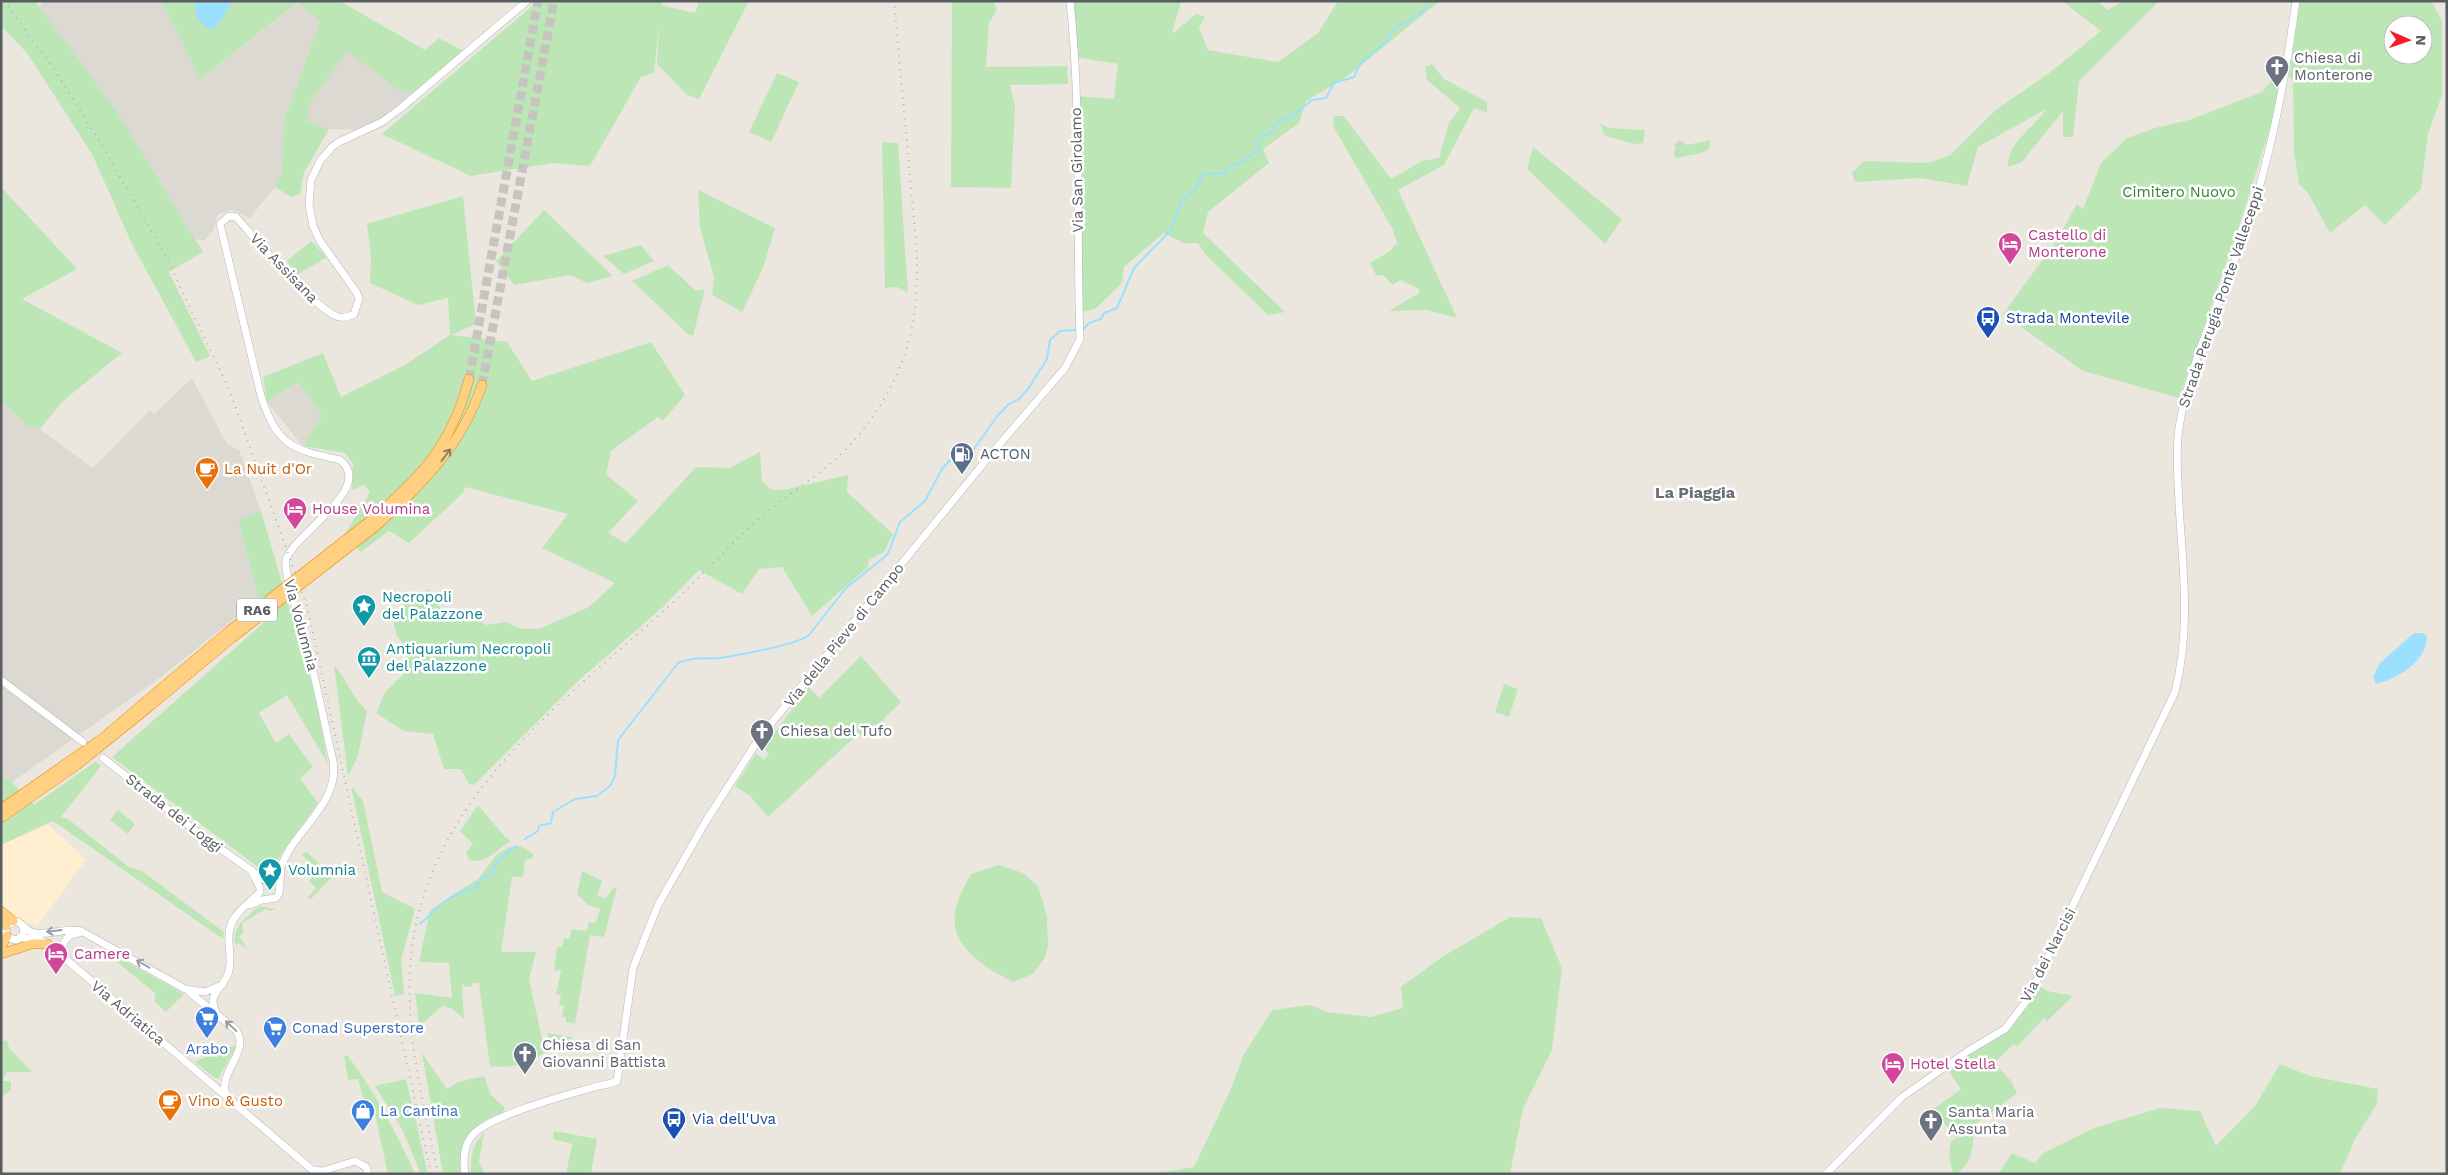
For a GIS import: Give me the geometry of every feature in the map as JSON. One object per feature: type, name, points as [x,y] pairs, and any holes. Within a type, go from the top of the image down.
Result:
[{"type":"highway","name":"RA6","points":[[373,523],[427,468],[455,423],[469,379]]},
{"type":"highway","name":"RA6","points":[[1,818],[5,806],[104,737],[147,704],[232,638],[424,481],[446,456],[465,427],[482,385]]},
{"type":"highway","name":"RA6","points":[[1,822],[5,806],[77,765],[147,704]]},
{"type":"highway","points":[[1,911],[10,923]]},
{"type":"highway","points":[[1,916],[10,923]]},
{"type":"highway","points":[[1,946],[7,936]]},
{"type":"highway","points":[[1,954],[32,944],[48,944]]},
{"type":"street","name":"Via Assisana","points":[[252,355],[220,230],[223,220],[229,216],[236,217],[323,307],[337,316],[349,317],[354,314],[359,299],[357,293],[320,241],[310,215],[309,190],[320,161],[339,142],[382,122],[401,108],[527,1]]},
{"type":"street","name":"Via San Girolamo","points":[[1070,1],[1076,96],[1080,339]]},
{"type":"street","name":"Strada Perugia Ponte Valleceppi","points":[[2122,804],[2175,692],[2181,670],[2186,621],[2177,468],[2181,417],[2204,340],[2248,222],[2275,130],[2290,50],[2296,1]]},
{"type":"street","name":"Via della Pieve di Campo","points":[[465,1174],[463,1161],[465,1149],[471,1136],[481,1126],[555,1098],[617,1081],[621,1068],[622,1041],[633,968],[649,923],[706,821],[760,737],[986,460],[1065,368],[1080,339]]},
{"type":"street","name":"Via Volumnia","points":[[252,355],[269,420],[280,434],[293,448],[340,460],[345,464],[350,474],[350,480],[335,504],[290,552],[286,564],[306,641],[335,778],[330,794],[269,881]]},
{"type":"street","points":[[1,680],[83,742]]},
{"type":"street","name":"Strada dei Loggi","points":[[103,758],[197,832],[269,881]]},
{"type":"street","name":"Via dei Narcisi","points":[[1826,1174],[1902,1097],[2005,1029],[2036,985],[2122,804]]},
{"type":"street","name":"Via Volumnia","points":[[279,887],[283,861]]},
{"type":"street","name":"Strada dei Loggi","points":[[246,866],[260,890]]},
{"type":"street","points":[[216,1013],[212,1000],[222,985],[229,968],[229,929],[238,913],[245,908],[276,898],[279,887],[269,881],[245,908]]},
{"type":"street","points":[[260,890],[265,900]]},
{"type":"street","points":[[24,927],[22,938],[14,940],[7,936],[10,923],[21,923],[36,934],[65,930],[86,933],[185,989],[216,1013],[237,1031],[240,1040],[240,1048],[227,1075],[225,1090],[229,1099]]},
{"type":"street","points":[[64,959],[62,951],[65,939],[73,934],[86,933]]},
{"type":"street","name":"Via Adriatica","points":[[22,938],[38,939],[48,944],[315,1172]]},
{"type":"street","points":[[185,989],[205,992],[222,985]]},
{"type":"street","points":[[205,1079],[218,1082],[227,1075]]},
{"type":"street","points":[[315,1172],[333,1170],[355,1161],[367,1170]]},
{"type":"shaded area","points":[[43,1],[162,1],[200,79],[299,3],[320,21],[284,121],[282,173],[275,187],[250,218],[232,210],[218,214],[213,231],[204,241],[195,239],[116,110],[39,8]]},
{"type":"shaded area","points":[[347,50],[397,89],[414,94],[414,104],[376,130],[329,129],[308,121],[308,106]]},
{"type":"shaded area","points":[[192,378],[227,444],[239,450],[261,511],[238,520],[259,599],[157,680],[12,782],[1,775],[1,400],[27,426],[40,429],[93,468],[150,410],[154,414]]},
{"type":"shaded area","points":[[298,382],[322,415],[303,446],[267,402]]},
{"type":"shaded area","points":[[48,824],[86,860],[37,926],[10,916],[1,905],[1,845]]},
{"type":"green space","points":[[1,1],[35,1],[116,110],[203,252],[169,272],[210,356],[196,362],[132,244],[92,154],[27,53],[1,26]]},
{"type":"green space","points":[[162,1],[340,1],[425,50],[439,38],[464,51],[414,94],[397,89],[347,51],[308,106],[308,121],[329,129],[304,173],[300,194],[291,197],[275,187],[282,173],[284,121],[320,21],[298,3],[200,79]]},
{"type":"green space","points":[[538,1],[663,1],[661,5],[695,13],[699,1],[749,1],[699,99],[687,95],[657,64],[659,26],[654,73],[641,77],[590,166],[553,163],[471,176],[382,134]]},
{"type":"green space","points":[[952,1],[993,1],[997,10],[989,23],[986,67],[1067,66],[1068,84],[1010,85],[1015,107],[1011,188],[951,187]]},
{"type":"green space","points":[[1070,1],[1181,1],[1172,34],[1196,14],[1205,17],[1199,28],[1208,50],[1278,62],[1318,33],[1338,1],[1440,1],[1345,78],[1306,101],[1299,123],[1263,149],[1269,163],[1208,212],[1203,233],[1285,312],[1268,315],[1206,255],[1198,243],[1183,243],[1164,233],[1124,267],[1122,283],[1095,309],[1079,313],[1076,96],[1114,99],[1118,64],[1075,57]]},
{"type":"green space","points":[[2062,1],[2097,1],[2108,10],[2123,1],[2159,1],[2079,81],[2073,137],[2063,137],[2063,111],[2022,162],[2008,167],[2012,150],[2022,135],[2046,109],[1978,147],[1967,186],[1920,178],[1855,182],[1852,173],[1864,161],[1928,163],[1950,155],[1997,109],[2048,74],[2101,31]]},
{"type":"green space","points":[[2300,1],[2431,1],[2442,21],[2442,95],[2428,134],[2421,189],[2385,225],[2365,205],[2330,233],[2308,193],[2299,184],[2294,152],[2293,79],[2289,78]]},
{"type":"green space","points":[[1432,64],[1444,79],[1487,102],[1487,113],[1474,108],[1444,165],[1398,190],[1457,318],[1426,310],[1389,311],[1419,293],[1419,289],[1400,280],[1393,285],[1383,275],[1376,275],[1370,263],[1389,252],[1397,243],[1392,228],[1333,126],[1334,116],[1344,116],[1391,179],[1422,161],[1439,158],[1449,123],[1460,108],[1427,80],[1425,67]]},
{"type":"green space","points":[[777,73],[799,82],[771,142],[749,132]]},
{"type":"green space","name":"Cimitero Nuovo","points":[[2272,80],[2282,82],[2272,122],[2240,223],[2179,398],[2083,371],[2003,314],[2057,240],[2077,204],[2083,209],[2101,163],[2127,138],[2155,128],[2189,120],[2262,92]]},
{"type":"green space","points":[[1600,124],[1609,128],[1645,130],[1643,143],[1633,144],[1604,135]]},
{"type":"green space","points":[[1679,140],[1687,145],[1710,140],[1710,148],[1702,153],[1676,158],[1673,153],[1676,148],[1674,145]]},
{"type":"green space","points":[[882,142],[898,143],[908,293],[897,287],[885,288]]},
{"type":"green space","points":[[1533,147],[1622,219],[1605,244],[1527,169]]},
{"type":"green space","points":[[1,187],[77,269],[22,299],[122,353],[63,401],[40,429],[27,426],[1,400]]},
{"type":"green space","points":[[698,190],[775,228],[763,268],[742,312],[712,295],[714,277],[700,228]]},
{"type":"green space","points":[[463,196],[476,324],[451,335],[507,342],[532,381],[651,342],[685,395],[663,421],[658,417],[611,451],[606,474],[638,501],[608,533],[626,543],[696,467],[729,468],[760,452],[762,481],[772,490],[783,490],[848,475],[847,492],[893,534],[884,552],[869,560],[868,567],[812,616],[782,567],[759,569],[742,594],[699,570],[663,607],[577,682],[474,785],[469,784],[461,769],[444,769],[433,734],[404,731],[376,713],[385,692],[405,673],[402,667],[411,654],[397,636],[393,620],[404,604],[429,589],[444,614],[465,611],[486,625],[506,622],[522,629],[539,629],[589,607],[615,583],[542,548],[568,514],[465,487],[463,493],[409,543],[389,531],[361,552],[344,536],[370,492],[364,485],[352,490],[353,464],[345,453],[303,446],[322,415],[298,382],[267,402],[263,377],[323,353],[341,397],[405,365],[450,335],[448,298],[418,305],[370,283],[371,257],[367,224]]},
{"type":"green space","points":[[544,210],[613,276],[587,283],[570,275],[514,285],[496,261]]},
{"type":"green space","points":[[311,241],[327,257],[297,275],[287,261]]},
{"type":"green space","points":[[641,245],[654,261],[624,274],[603,256]]},
{"type":"green space","points":[[668,265],[696,291],[705,289],[693,336],[689,335],[632,281]]},
{"type":"green space","points":[[261,511],[315,695],[328,764],[287,695],[259,713],[276,743],[289,734],[313,767],[300,778],[318,803],[276,862],[270,859],[263,871],[112,757],[270,617],[259,599],[238,520]]},
{"type":"green space","points":[[861,656],[901,702],[864,738],[859,733],[768,817],[750,796],[735,786],[756,753],[764,760],[769,753],[763,748],[809,687],[819,698]]},
{"type":"green space","points":[[334,665],[357,700],[367,711],[358,756],[348,776]]},
{"type":"green space","points":[[1504,684],[1518,689],[1509,717],[1495,712]]},
{"type":"green space","points":[[96,761],[101,766],[61,817],[68,819],[129,867],[142,871],[224,932],[223,939],[53,821],[1,845],[1,775],[12,782],[34,805]]},
{"type":"green space","points":[[351,786],[363,801],[382,892],[415,909],[401,960],[404,994],[395,996]]},
{"type":"green space","points":[[478,805],[505,837],[511,841],[487,858],[476,861],[469,860],[466,852],[473,844],[460,831]]},
{"type":"green space","points":[[118,810],[135,824],[128,834],[110,820]]},
{"type":"green space","points":[[521,846],[533,854],[533,858],[525,860],[523,877],[512,877],[501,952],[536,952],[529,979],[545,1052],[533,1060],[519,1065],[505,1067],[490,1066],[479,983],[473,983],[471,987],[465,987],[462,983],[464,1019],[453,1009],[443,1006],[419,1024],[415,993],[452,998],[449,963],[419,962],[430,910],[479,878],[496,855],[509,847]]},
{"type":"green space","points":[[306,851],[326,870],[329,868],[334,875],[310,900],[308,897],[316,888],[309,881],[318,870],[302,855]]},
{"type":"green space","points":[[999,865],[1023,873],[1038,886],[1047,916],[1048,947],[1044,959],[1033,974],[1013,982],[992,971],[972,956],[958,937],[955,925],[957,903],[971,874]]},
{"type":"green space","points":[[582,871],[602,881],[597,896],[606,898],[614,887],[617,888],[604,937],[590,935],[575,1024],[566,1022],[566,1017],[562,1017],[564,1006],[559,1005],[561,995],[556,994],[561,971],[554,970],[557,947],[562,947],[564,938],[569,939],[572,929],[587,931],[589,922],[596,923],[600,909],[588,905],[577,894]]},
{"type":"green space","points":[[259,906],[276,909],[270,911],[266,909],[242,923],[243,933],[239,936],[248,950],[238,943],[235,945],[238,927],[245,919]]},
{"type":"green space","points":[[1510,917],[1541,918],[1562,968],[1552,1050],[1523,1109],[1510,1174],[1152,1174],[1194,1167],[1230,1091],[1244,1054],[1272,1010],[1311,1005],[1327,1012],[1371,1017],[1403,1008],[1401,987],[1442,957]]},
{"type":"green space","points":[[107,951],[184,994],[166,1012],[154,1001],[156,994],[105,952]]},
{"type":"green space","points":[[2036,985],[2051,992],[2072,997],[2047,1021],[2044,1018],[2017,1047],[2014,1044],[1994,1063],[2011,1081],[2017,1093],[1956,1139],[1934,1109],[1961,1089],[1947,1069],[2005,1029]]},
{"type":"green space","points":[[547,1033],[572,1037],[571,1042],[586,1045],[586,1047],[582,1050],[551,1052]]},
{"type":"green space","points":[[7,1040],[9,1048],[32,1072],[7,1072],[2,1081],[11,1081],[11,1090],[1,1097],[1,1042]]},
{"type":"green space","points":[[236,1046],[219,1078],[223,1079],[215,1078],[197,1064],[196,1061],[229,1047]]},
{"type":"green space","points":[[422,1053],[447,1089],[458,1082],[484,1076],[491,1095],[505,1108],[501,1113],[482,1122],[470,1134],[461,1157],[461,1174],[443,1174]]},
{"type":"green space","points":[[344,1056],[348,1056],[376,1098],[415,1174],[388,1174],[374,1109],[367,1111],[358,1079],[348,1080]]},
{"type":"green space","points":[[2280,1064],[2310,1076],[2378,1089],[2377,1104],[2355,1139],[2340,1174],[1998,1174],[2012,1153],[2035,1163],[2043,1153],[2094,1128],[2160,1108],[2200,1111],[2216,1146],[2255,1106]]},
{"type":"green space","points":[[406,1079],[428,1174],[421,1174],[402,1129],[375,1086]]},
{"type":"green space","points":[[554,1131],[597,1139],[591,1174],[566,1174],[572,1144],[553,1139]]},
{"type":"green space","points":[[1974,1132],[1970,1157],[1967,1163],[1964,1168],[1953,1174],[1949,1154],[1951,1141]]},
{"type":"green space","points":[[484,1133],[479,1162],[485,1174],[471,1174],[473,1152],[477,1142]]},
{"type":"water","points":[[195,1],[233,1],[215,28],[208,29],[197,18]]},
{"type":"water","points":[[2414,633],[2423,633],[2427,637],[2422,654],[2416,662],[2401,674],[2376,684],[2373,677],[2380,663]]},
{"type":"waterway","points":[[1083,330],[1089,323],[1101,319],[1104,313],[1117,308],[1134,268],[1171,230],[1183,199],[1195,190],[1202,176],[1224,173],[1229,167],[1241,163],[1259,149],[1258,140],[1261,136],[1269,134],[1278,122],[1295,114],[1312,100],[1326,98],[1334,83],[1354,77],[1364,60],[1382,45],[1400,25],[1420,14],[1427,6],[1428,1]]},
{"type":"waterway","points":[[525,839],[538,831],[539,826],[551,823],[553,812],[575,799],[597,796],[610,786],[615,776],[618,740],[678,663],[688,660],[720,658],[767,649],[793,642],[809,635],[846,588],[888,554],[900,522],[925,501],[942,469],[952,458],[963,456],[974,449],[998,415],[1009,404],[1019,399],[1028,389],[1047,359],[1050,340],[1060,331],[1078,330]]},
{"type":"waterway","points":[[420,924],[444,902],[456,894],[477,887],[482,878],[491,874],[499,859],[516,846]]},
{"type":"tunnel","points":[[469,379],[538,1]]},
{"type":"tunnel","points":[[482,385],[554,1]]},
{"type":"railway","points":[[4,1],[54,69],[103,147],[164,253],[229,389],[307,606],[431,1174]]},
{"type":"railway","points":[[438,1174],[414,1050],[409,987],[416,924],[432,874],[454,829],[482,787],[515,748],[551,712],[666,609],[763,515],[822,471],[844,451],[870,421],[891,387],[899,369],[913,322],[917,254],[894,1]]},
{"type":"place","name":"Chiesa di Monterone","points":[[2277,88]]},
{"type":"place","name":"Castello di Monterone","points":[[2010,265]]},
{"type":"place","name":"Strada Montevile","points":[[1988,339]]},
{"type":"place","name":"ACTON","points":[[962,475]]},
{"type":"place","name":"La Nuit d'Or","points":[[207,490]]},
{"type":"place","name":"House Volumina","points":[[295,530]]},
{"type":"place","name":"Necropoli del Palazzone","points":[[364,627]]},
{"type":"place","name":"Antiquarium Necropoli del Palazzone","points":[[369,679]]},
{"type":"place","name":"Chiesa del Tufo","points":[[762,752]]},
{"type":"place","name":"Volumnia","points":[[270,891]]},
{"type":"place","name":"Camere","points":[[56,975]]},
{"type":"place","name":"Arabo","points":[[207,1039]]},
{"type":"place","name":"Conad Superstore","points":[[275,1049]]},
{"type":"place","name":"Chiesa di San Giovanni Battista","points":[[525,1075]]},
{"type":"place","name":"Hotel Stella","points":[[1893,1085]]},
{"type":"place","name":"Vino & Gusto","points":[[170,1122]]},
{"type":"place","name":"La Cantina","points":[[363,1132]]},
{"type":"place","name":"Via dell'Uva","points":[[674,1140]]},
{"type":"place","name":"Santa Maria Assunta","points":[[1931,1142]]},
{"type":"district","name":"La Piaggia","points":[[1695,492]]}]
